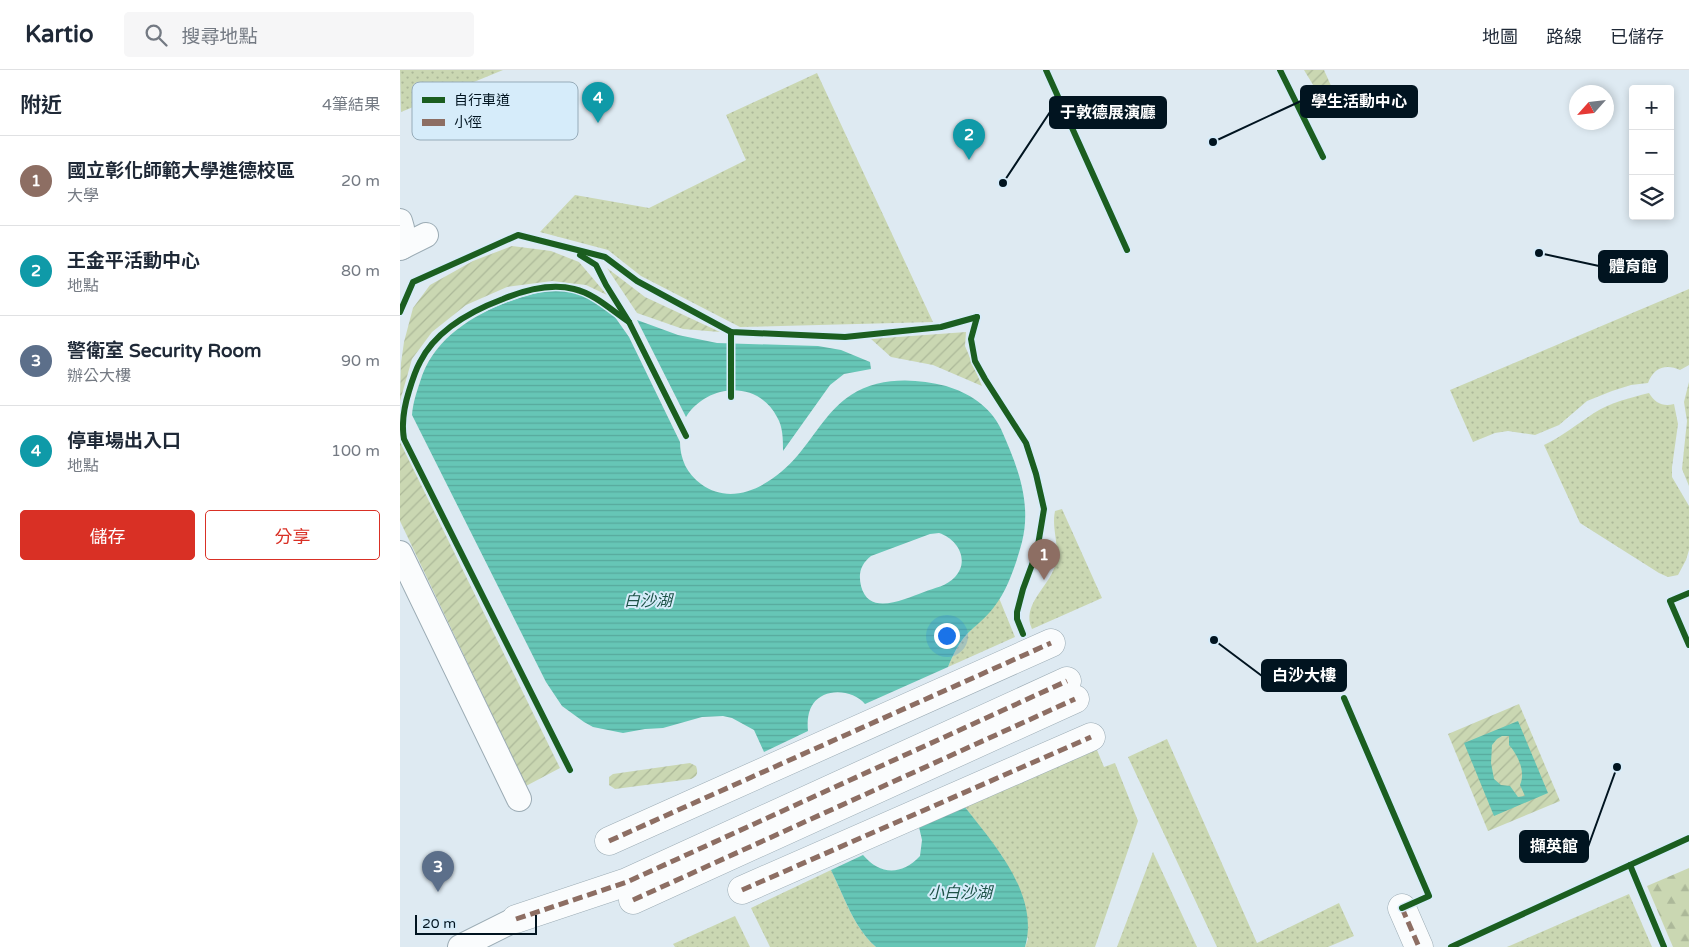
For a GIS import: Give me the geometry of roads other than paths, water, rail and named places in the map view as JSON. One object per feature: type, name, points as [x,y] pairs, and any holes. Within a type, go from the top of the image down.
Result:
[{"type":"street","points":[[609,840],[1051,643]]},
{"type":"street","points":[[516,919],[627,882],[1071,690],[634,900]]},
{"type":"street","points":[[742,890],[1091,737]]},
{"type":"street","points":[[1402,908],[1418,947]]},
{"type":"lane","points":[[400,221],[402,228],[401,248]]},
{"type":"lane","points":[[401,248],[426,235]]},
{"type":"lane","points":[[400,553],[519,799]]},
{"type":"lane","points":[[460,947],[516,919]]},
{"type":"water","name":"白沙湖","points":[[553,290],[576,291],[599,302],[610,310],[629,337],[680,442],[681,454],[688,471],[701,484],[714,491],[727,494],[741,493],[766,483],[789,465],[836,407],[851,395],[873,385],[897,381],[934,383],[963,392],[985,407],[1001,429],[1017,470],[1024,498],[1025,527],[1011,576],[999,600],[991,611],[967,634],[956,650],[948,667],[865,704],[860,699],[846,693],[839,692],[824,695],[811,707],[808,717],[808,731],[764,752],[754,730],[732,718],[723,716],[702,717],[663,728],[623,733],[593,727],[562,706],[546,682],[412,415],[425,368],[441,344],[452,334],[488,310],[531,295]],"holes":[[[939,533],[946,536],[956,545],[962,558],[959,571],[948,583],[888,603],[871,601],[865,595],[861,586],[860,573],[865,562],[871,556],[930,534]]]},
{"type":"water","points":[[637,320],[678,335],[717,343],[818,346],[841,350],[870,362],[871,369],[844,374],[830,385],[783,451],[782,429],[779,421],[768,405],[757,396],[732,390],[719,392],[695,406],[686,417]]},
{"type":"water","points":[[1518,721],[1548,793],[1494,816],[1464,743]],"holes":[[[1502,736],[1509,736],[1509,745],[1522,769],[1520,785],[1525,796],[1518,797],[1510,786],[1501,785],[1494,779],[1491,763],[1492,745]]]},
{"type":"water","name":"小白沙湖","points":[[964,806],[1000,854],[1020,890],[1026,908],[1028,928],[1025,947],[876,947],[856,921],[831,870],[863,855],[870,862],[883,869],[898,870],[905,867],[913,863],[920,856],[922,840],[919,827]]},
{"type":"place","name":"停車場出入口","points":[[598,123]]},
{"type":"place","name":"學生活動中心","points":[[1213,142]]},
{"type":"place","name":"王金平活動中心","points":[[969,160]]},
{"type":"place","name":"于敦德展演廳","points":[[1003,183]]},
{"type":"place","name":"體育館","points":[[1539,253]]},
{"type":"place","name":"國立彰化師範大學進德校區","points":[[1044,580]]},
{"type":"place","name":"白沙大樓","points":[[1214,640]]},
{"type":"place","name":"擷英館","points":[[1617,767]]},
{"type":"place","name":"警衛室 Security Room","points":[[438,892]]}]
